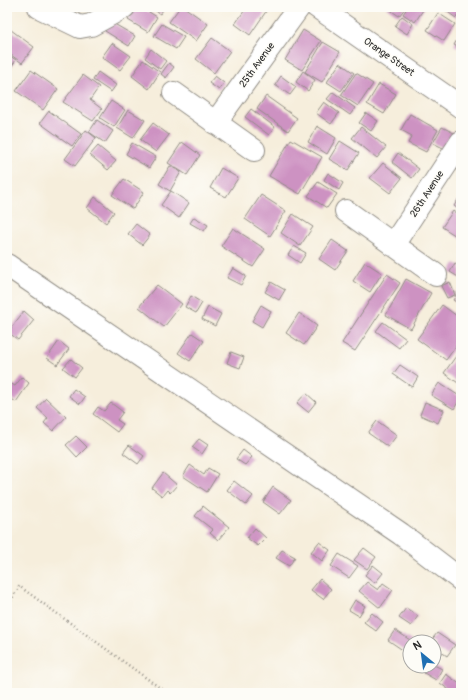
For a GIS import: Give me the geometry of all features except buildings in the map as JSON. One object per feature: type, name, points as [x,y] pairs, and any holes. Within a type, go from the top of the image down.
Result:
[{"type":"street","points":[[40,7],[80,27],[91,25],[124,7]]},
{"type":"street","name":"25th Avenue","points":[[215,123],[299,7]]},
{"type":"street","name":"Orange Street","points":[[317,7],[461,107]]},
{"type":"street","points":[[174,93],[254,150]]},
{"type":"street","name":"26th Avenue","points":[[393,245],[461,142]]},
{"type":"street","points":[[346,211],[436,275]]},
{"type":"street","points":[[7,265],[401,534],[461,580]]},
{"type":"path","points":[[7,608],[19,586],[163,692],[167,693]]}]
